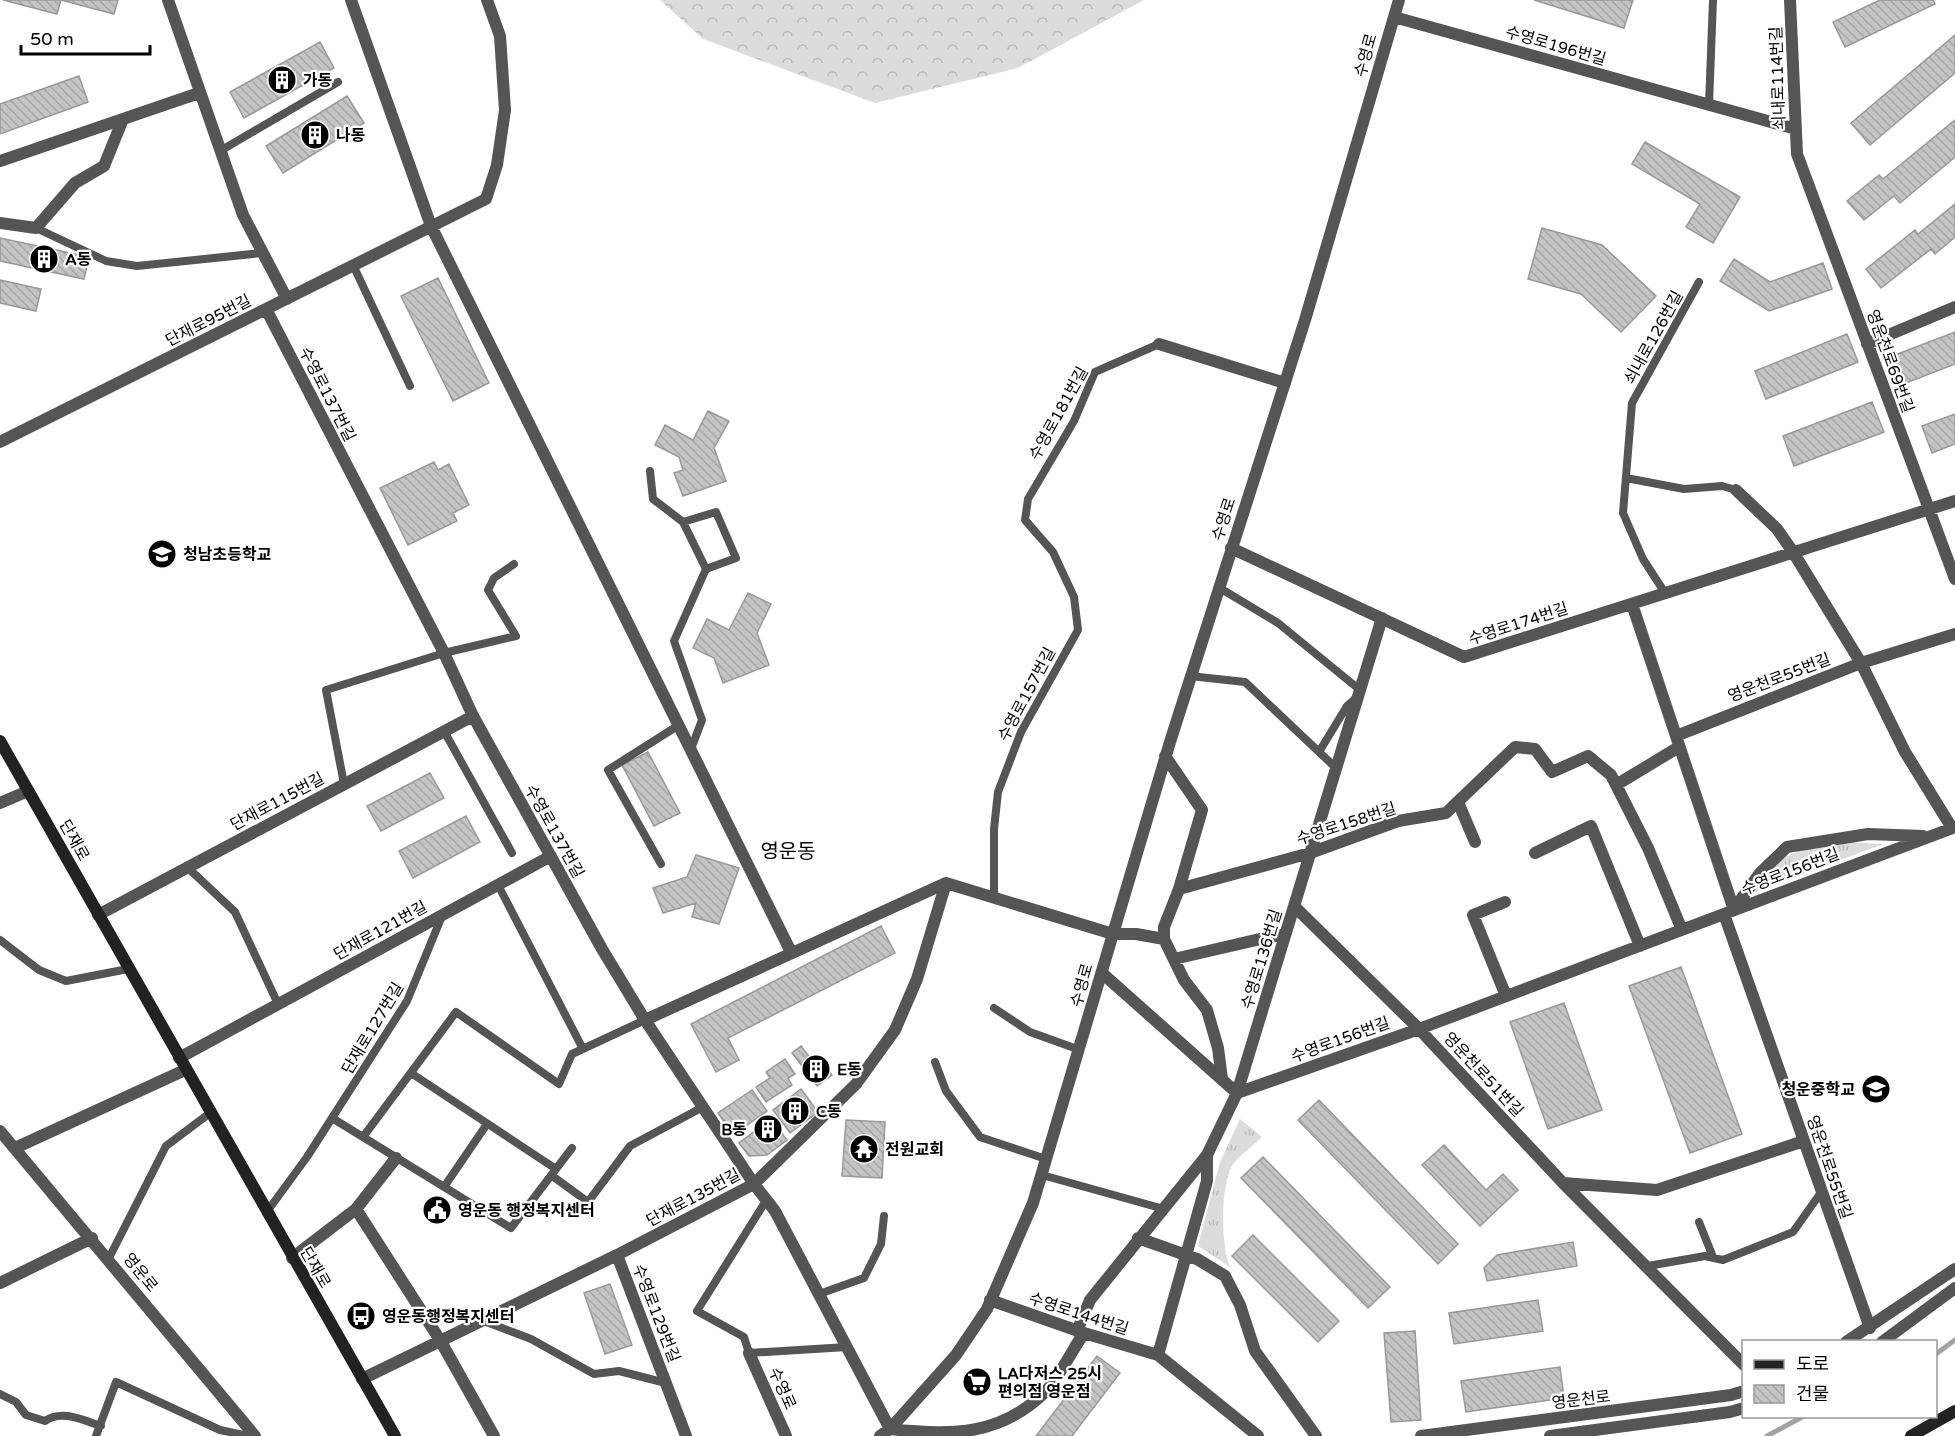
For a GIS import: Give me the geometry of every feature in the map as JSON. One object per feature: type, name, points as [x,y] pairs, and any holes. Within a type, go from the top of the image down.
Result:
[{"type":"street","points":[[168,0],[243,215],[287,299]]},
{"type":"street","points":[[351,0],[431,226],[791,952]]},
{"type":"street","name":"단재로95번길","points":[[0,442],[486,199],[497,165],[505,110],[501,36],[487,0]]},
{"type":"street","name":"수영로","points":[[885,1433],[956,1355],[990,1300],[1033,1203],[1165,756],[1285,383],[1399,0]]},
{"type":"street","name":"쇠내로114번길","points":[[1790,0],[1797,154]]},
{"type":"street","name":"수영로196번길","points":[[1394,17],[1796,129]]},
{"type":"street","points":[[0,161],[199,93]]},
{"type":"street","points":[[0,224],[36,228],[75,183],[104,166],[123,119]]},
{"type":"street","name":"영운천로69번길","points":[[1797,154],[1955,577]]},
{"type":"street","points":[[1868,344],[1955,308]]},
{"type":"street","name":"수영로137번길","points":[[266,309],[444,653],[473,716],[645,1020],[754,1184],[775,1210],[847,1347],[885,1433]]},
{"type":"street","name":"수영로181번길","points":[[1159,344],[1285,383]]},
{"type":"street","points":[[1736,490],[1777,529],[1861,663],[1955,634]]},
{"type":"street","name":"수영로174번길","points":[[1231,548],[1464,657],[1955,501]]},
{"type":"street","name":"영운천로55번길","points":[[1632,604],[1804,1141],[1870,1328]]},
{"type":"street","name":"수영로136번길","points":[[885,1433],[940,1435],[975,1433],[1002,1426],[1026,1410],[1047,1390],[1080,1332],[1090,1300],[1207,1155],[1237,1093],[1382,618]]},
{"type":"street","name":"영운천로55번길","points":[[1677,741],[1861,663]]},
{"type":"street","name":"수영로156번길","points":[[1237,1093],[1419,1029],[1953,828],[1905,752],[1861,663]]},
{"type":"street","name":"단재로115번길","points":[[98,915],[473,716]]},
{"type":"street","name":"단재로","points":[[0,741],[266,1213],[395,1436]]},
{"type":"street","points":[[1677,741],[1616,785],[1648,848],[1682,930]]},
{"type":"street","name":"수영로158번길","points":[[1179,888],[1310,853],[1398,821],[1446,813],[1515,747],[1534,749],[1552,772],[1588,756],[1611,775],[1616,785]]},
{"type":"street","points":[[1165,756],[1202,810],[1179,888],[1164,927],[1164,939],[1184,980],[1207,1010],[1218,1048],[1222,1079]]},
{"type":"street","points":[[0,803],[28,791]]},
{"type":"street","points":[[1458,802],[1475,842]]},
{"type":"street","points":[[1535,853],[1591,826],[1640,945]]},
{"type":"street","points":[[1729,912],[1760,873],[1787,847],[1868,834],[1930,836]]},
{"type":"street","name":"단재로121번길","points":[[179,1058],[551,856]]},
{"type":"street","points":[[645,1020],[946,883],[1113,934],[1136,934],[1164,939]]},
{"type":"street","name":"단재로135번길","points":[[362,1379],[617,1255],[754,1184],[856,1084],[894,1030],[917,979],[946,883]]},
{"type":"street","points":[[1505,902],[1473,915],[1506,996]]},
{"type":"street","name":"영운천로51번길","points":[[1294,906],[1419,1029],[1563,1183],[1648,1266],[1742,1364]]},
{"type":"street","points":[[1174,959],[1286,933]]},
{"type":"street","points":[[1102,973],[1237,1093]]},
{"type":"street","points":[[15,1148],[185,1070]]},
{"type":"street","name":"영운로","points":[[0,1131],[109,1258],[255,1436]]},
{"type":"street","points":[[1563,1183],[1658,1190],[1804,1141]]},
{"type":"street","name":"수영로136번길","points":[[1188,1256],[1207,1181],[1207,1155]]},
{"type":"street","points":[[292,1258],[356,1209],[396,1158]]},
{"type":"street","points":[[356,1209],[440,1340],[494,1436]]},
{"type":"street","points":[[0,1283],[92,1238]]},
{"type":"street","points":[[1138,1238],[1188,1256],[1225,1276],[1240,1305],[1256,1351],[1316,1436]]},
{"type":"street","name":"수영로129번길","points":[[617,1255],[686,1436]]},
{"type":"street","points":[[1158,1355],[1188,1256]]},
{"type":"street","points":[[1848,1340],[1870,1328],[1955,1269]]},
{"type":"street","points":[[1883,1340],[1955,1288]]},
{"type":"street","name":"수영로144번길","points":[[990,1300],[1080,1332],[1158,1355],[1258,1436]]},
{"type":"street","name":"수영로","points":[[749,1353],[786,1436]]},
{"type":"street","name":"영운천로","points":[[1421,1436],[1731,1395],[1742,1390]]},
{"type":"street","points":[[1550,1436],[1730,1412],[1742,1408]]},
{"type":"street","points":[[1911,1436],[1955,1411]]},
{"type":"street","points":[[1524,1423],[1525,1436]]},
{"type":"lane","points":[[1709,105],[1713,0]]},
{"type":"lane","points":[[220,152],[338,82]]},
{"type":"lane","points":[[36,228],[106,261],[137,266],[262,253]]},
{"type":"lane","points":[[353,266],[410,386]]},
{"type":"lane","name":"쇠내로126번길","points":[[1665,593],[1642,559],[1623,513],[1632,404],[1699,282]]},
{"type":"lane","name":"수영로181번길","points":[[1025,520],[1028,499],[1074,421],[1095,372],[1159,344]]},
{"type":"lane","points":[[650,471],[653,499],[683,522],[706,569]]},
{"type":"lane","points":[[1626,478],[1684,489],[1722,486],[1736,490]]},
{"type":"lane","points":[[683,522],[716,512],[735,558],[706,569],[674,641],[702,720],[691,749]]},
{"type":"lane","name":"수영로157번길","points":[[994,898],[994,829],[998,792],[1021,732],[1078,630],[1074,597],[1053,552],[1025,520]]},
{"type":"lane","points":[[344,784],[326,690],[444,653],[516,636],[488,590],[494,578],[514,564]]},
{"type":"lane","points":[[1218,587],[1278,623],[1359,693],[1347,706],[1319,752]]},
{"type":"lane","points":[[1190,676],[1245,682],[1336,768]]},
{"type":"lane","points":[[661,864],[608,770],[679,725]]},
{"type":"lane","points":[[444,731],[512,854]]},
{"type":"lane","points":[[187,867],[235,912],[278,1004]]},
{"type":"lane","points":[[498,885],[583,1049]]},
{"type":"lane","name":"단재로127번길","points":[[266,1213],[332,1118],[407,1001],[442,915]]},
{"type":"lane","points":[[0,940],[39,970],[66,981],[128,969]]},
{"type":"lane","points":[[994,1008],[1030,1032],[1080,1050]]},
{"type":"lane","points":[[363,1137],[456,1012],[559,1084],[572,1054],[645,1020]]},
{"type":"lane","points":[[935,1062],[945,1091],[980,1137],[1046,1159]]},
{"type":"lane","points":[[411,1073],[554,1172],[588,1202],[630,1146],[703,1107]]},
{"type":"lane","points":[[109,1258],[166,1146],[210,1113]]},
{"type":"lane","points":[[332,1118],[511,1228],[572,1148]]},
{"type":"lane","points":[[444,1187],[487,1124]]},
{"type":"lane","points":[[1042,1175],[1164,1209]]},
{"type":"lane","points":[[1648,1266],[1705,1256],[1723,1260],[1793,1232],[1821,1191]]},
{"type":"lane","points":[[766,1199],[697,1311],[744,1336],[749,1353],[847,1347]]},
{"type":"lane","points":[[819,1294],[864,1278],[881,1245],[884,1216]]},
{"type":"lane","points":[[1699,1222],[1713,1257]]},
{"type":"lane","name":"수영로129번길","points":[[480,1320],[531,1339],[594,1374],[619,1371],[666,1383]]},
{"type":"lane","points":[[96,1436],[116,1382],[220,1430],[248,1436]]},
{"type":"lane","points":[[0,1394],[16,1402],[26,1415],[45,1421],[51,1417],[69,1416],[100,1426]]},
{"type":"green space","points":[[660,0],[1144,0],[1018,68],[875,103],[703,39]]},
{"type":"green space","points":[[1851,842],[1883,844],[1755,892],[1773,867],[1783,859],[1807,849]]},
{"type":"green space","points":[[1240,1119],[1262,1137],[1232,1166],[1225,1188],[1223,1217],[1225,1245],[1230,1267],[1198,1246],[1220,1162]]},
{"type":"building","points":[[3,0],[61,0],[57,14]]},
{"type":"building","points":[[61,0],[118,0],[114,14]]},
{"type":"building","points":[[1534,0],[1633,0],[1624,28]]},
{"type":"building","points":[[1880,0],[1933,0],[1935,4],[1845,47],[1833,22]]},
{"type":"building","points":[[1955,35],[1955,73],[1870,145],[1851,123]]},
{"type":"building","name":"가동","points":[[320,42],[334,68],[244,118],[230,92]]},
{"type":"building","points":[[79,76],[88,102],[0,134],[0,104]]},
{"type":"building","name":"나동","points":[[347,96],[364,123],[283,173],[266,146]]},
{"type":"building","points":[[1955,120],[1955,157],[1900,203],[1894,196],[1864,220],[1847,201],[1879,175],[1883,179]]},
{"type":"building","points":[[1645,142],[1740,197],[1713,243],[1686,227],[1700,204],[1632,164]]},
{"type":"building","points":[[1955,204],[1955,237],[1935,254],[1931,249],[1881,288],[1866,269],[1915,230],[1918,234]]},
{"type":"building","points":[[1542,228],[1602,245],[1656,296],[1621,332],[1581,294],[1528,279]]},
{"type":"building","name":"A동","points":[[0,238],[89,257],[84,279],[0,261]]},
{"type":"building","points":[[1734,259],[1770,282],[1823,263],[1832,289],[1769,311],[1720,281]]},
{"type":"building","points":[[438,278],[489,383],[453,401],[401,296]]},
{"type":"building","points":[[0,280],[41,289],[36,311],[0,303]]},
{"type":"building","points":[[1955,332],[1955,364],[1906,383],[1895,355]]},
{"type":"building","points":[[1847,334],[1858,362],[1766,399],[1755,371]]},
{"type":"building","points":[[1872,402],[1884,432],[1794,466],[1783,436]]},
{"type":"building","points":[[708,411],[729,421],[714,448],[726,481],[683,496],[674,473],[683,470],[679,457],[655,445],[665,425],[693,440]]},
{"type":"building","points":[[1955,414],[1955,444],[1932,453],[1922,426]]},
{"type":"building","points":[[434,462],[438,470],[449,464],[469,505],[453,513],[457,521],[408,545],[380,488]]},
{"type":"building","points":[[748,593],[771,604],[757,633],[769,665],[723,683],[714,658],[693,648],[707,619],[729,630]]},
{"type":"building","points":[[648,752],[680,813],[654,826],[622,765]]},
{"type":"building","points":[[430,773],[444,798],[381,831],[367,806]]},
{"type":"building","points":[[466,816],[480,842],[413,878],[399,851]]},
{"type":"building","points":[[696,855],[739,868],[719,924],[692,917],[696,903],[663,913],[653,888],[687,877]]},
{"type":"building","points":[[881,926],[895,953],[728,1038],[739,1060],[716,1072],[691,1024]]},
{"type":"building","points":[[1681,967],[1742,1134],[1690,1153],[1629,986]]},
{"type":"building","points":[[1564,1003],[1602,1110],[1548,1129],[1510,1022]]},
{"type":"building","name":"E동","points":[[801,1046],[814,1063],[820,1059],[832,1075],[817,1086],[792,1053]]},
{"type":"building","name":"C동","points":[[785,1059],[795,1074],[788,1078],[792,1085],[766,1102],[756,1087],[770,1078],[766,1072]]},
{"type":"building","name":"C동","points":[[801,1089],[818,1112],[790,1133],[773,1110]]},
{"type":"building","points":[[752,1090],[767,1111],[733,1135],[718,1113]]},
{"type":"building","points":[[1319,1100],[1458,1244],[1438,1264],[1298,1120]]},
{"type":"building","name":"B동","points":[[771,1119],[787,1140],[767,1155],[749,1156],[739,1143]]},
{"type":"building","name":"전원교회","points":[[846,1120],[885,1122],[882,1178],[842,1176]]},
{"type":"building","points":[[1444,1145],[1486,1190],[1503,1174],[1518,1190],[1480,1226],[1422,1165]]},
{"type":"building","points":[[1263,1157],[1390,1287],[1368,1308],[1241,1178]]},
{"type":"building","points":[[1253,1235],[1339,1321],[1318,1342],[1232,1256]]},
{"type":"building","points":[[1573,1242],[1577,1266],[1487,1281],[1484,1268],[1497,1255]]},
{"type":"building","points":[[610,1284],[632,1345],[605,1354],[584,1293]]},
{"type":"building","points":[[1538,1300],[1543,1331],[1454,1344],[1449,1313]]},
{"type":"building","points":[[1415,1331],[1421,1420],[1391,1422],[1384,1333]]},
{"type":"building","points":[[1097,1356],[1120,1373],[1072,1436],[1036,1436]]},
{"type":"building","points":[[1560,1367],[1564,1398],[1466,1412],[1461,1381]]},
{"type":"waterway","points":[[1937,1353],[1955,1340]]},
{"type":"waterway","points":[[1767,1436],[1800,1418]]},
{"type":"place","name":"가동","points":[[282,80]]},
{"type":"place","name":"나동","points":[[315,135]]},
{"type":"place","name":"A동","points":[[44,259]]},
{"type":"place","name":"청남초등학교","points":[[162,554]]},
{"type":"place","name":"E동","points":[[816,1069]]},
{"type":"place","name":"청운중학교","points":[[1876,1089]]},
{"type":"place","name":"C동","points":[[795,1111]]},
{"type":"place","name":"B동","points":[[768,1129]]},
{"type":"place","name":"전원교회","points":[[864,1149]]},
{"type":"place","name":"영운동 행정복지센터","points":[[437,1210]]},
{"type":"place","name":"영운동행정복지센터","points":[[361,1316]]},
{"type":"place","name":"LA다저스 25시 편의점 영운점","points":[[977,1382]]},
{"type":"district","name":"영운동","points":[[788,851]]}]
